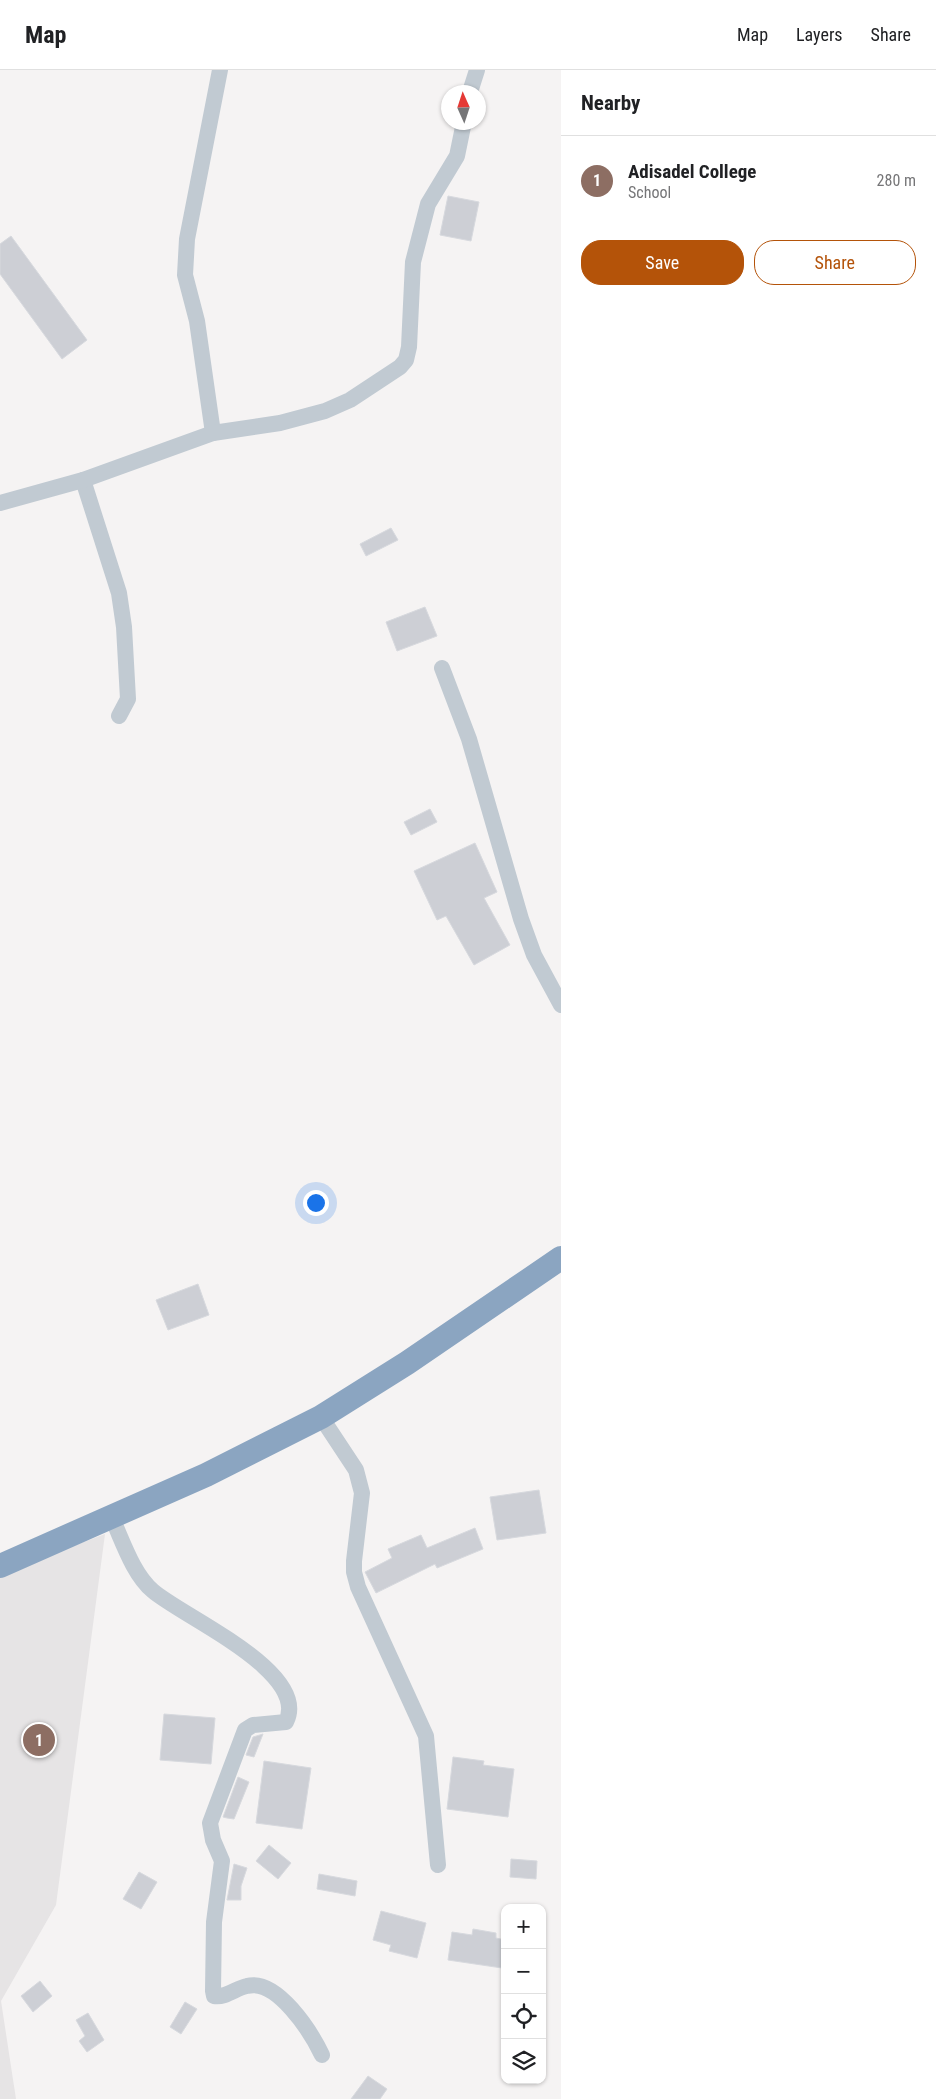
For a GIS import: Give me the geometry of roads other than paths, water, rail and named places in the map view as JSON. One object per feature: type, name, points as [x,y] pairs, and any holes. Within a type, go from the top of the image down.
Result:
[{"type":"highway","points":[[0,1566],[206,1475],[321,1417],[407,1363],[561,1258]]},
{"type":"street","points":[[213,433],[197,321],[185,275],[185,260],[187,239],[220,70]]},
{"type":"street","points":[[472,85],[477,70]]},
{"type":"street","points":[[0,502],[83,480],[213,433],[280,423],[325,411],[350,400],[400,367],[406,360],[409,346],[413,262],[428,204],[457,156],[462,130]]},
{"type":"street","points":[[83,480],[119,593],[128,699],[119,716]]},
{"type":"street","points":[[442,668],[469,739],[520,919],[534,955],[561,1005]]},
{"type":"street","points":[[321,1417],[356,1470],[362,1493],[354,1561],[354,1572],[358,1587],[426,1736],[438,1865]]},
{"type":"street","points":[[112,1518],[140,1577],[152,1590],[244,1649],[264,1665],[282,1687],[288,1702],[289,1715],[286,1722],[253,1725],[245,1730],[210,1823],[213,1840],[222,1862],[214,1922],[213,1991],[214,1996],[221,1997],[248,1985],[265,1986],[279,1995],[315,2041],[322,2055]]},
{"type":"place","name":"Adisadel College","points":[[39,1740]]}]
